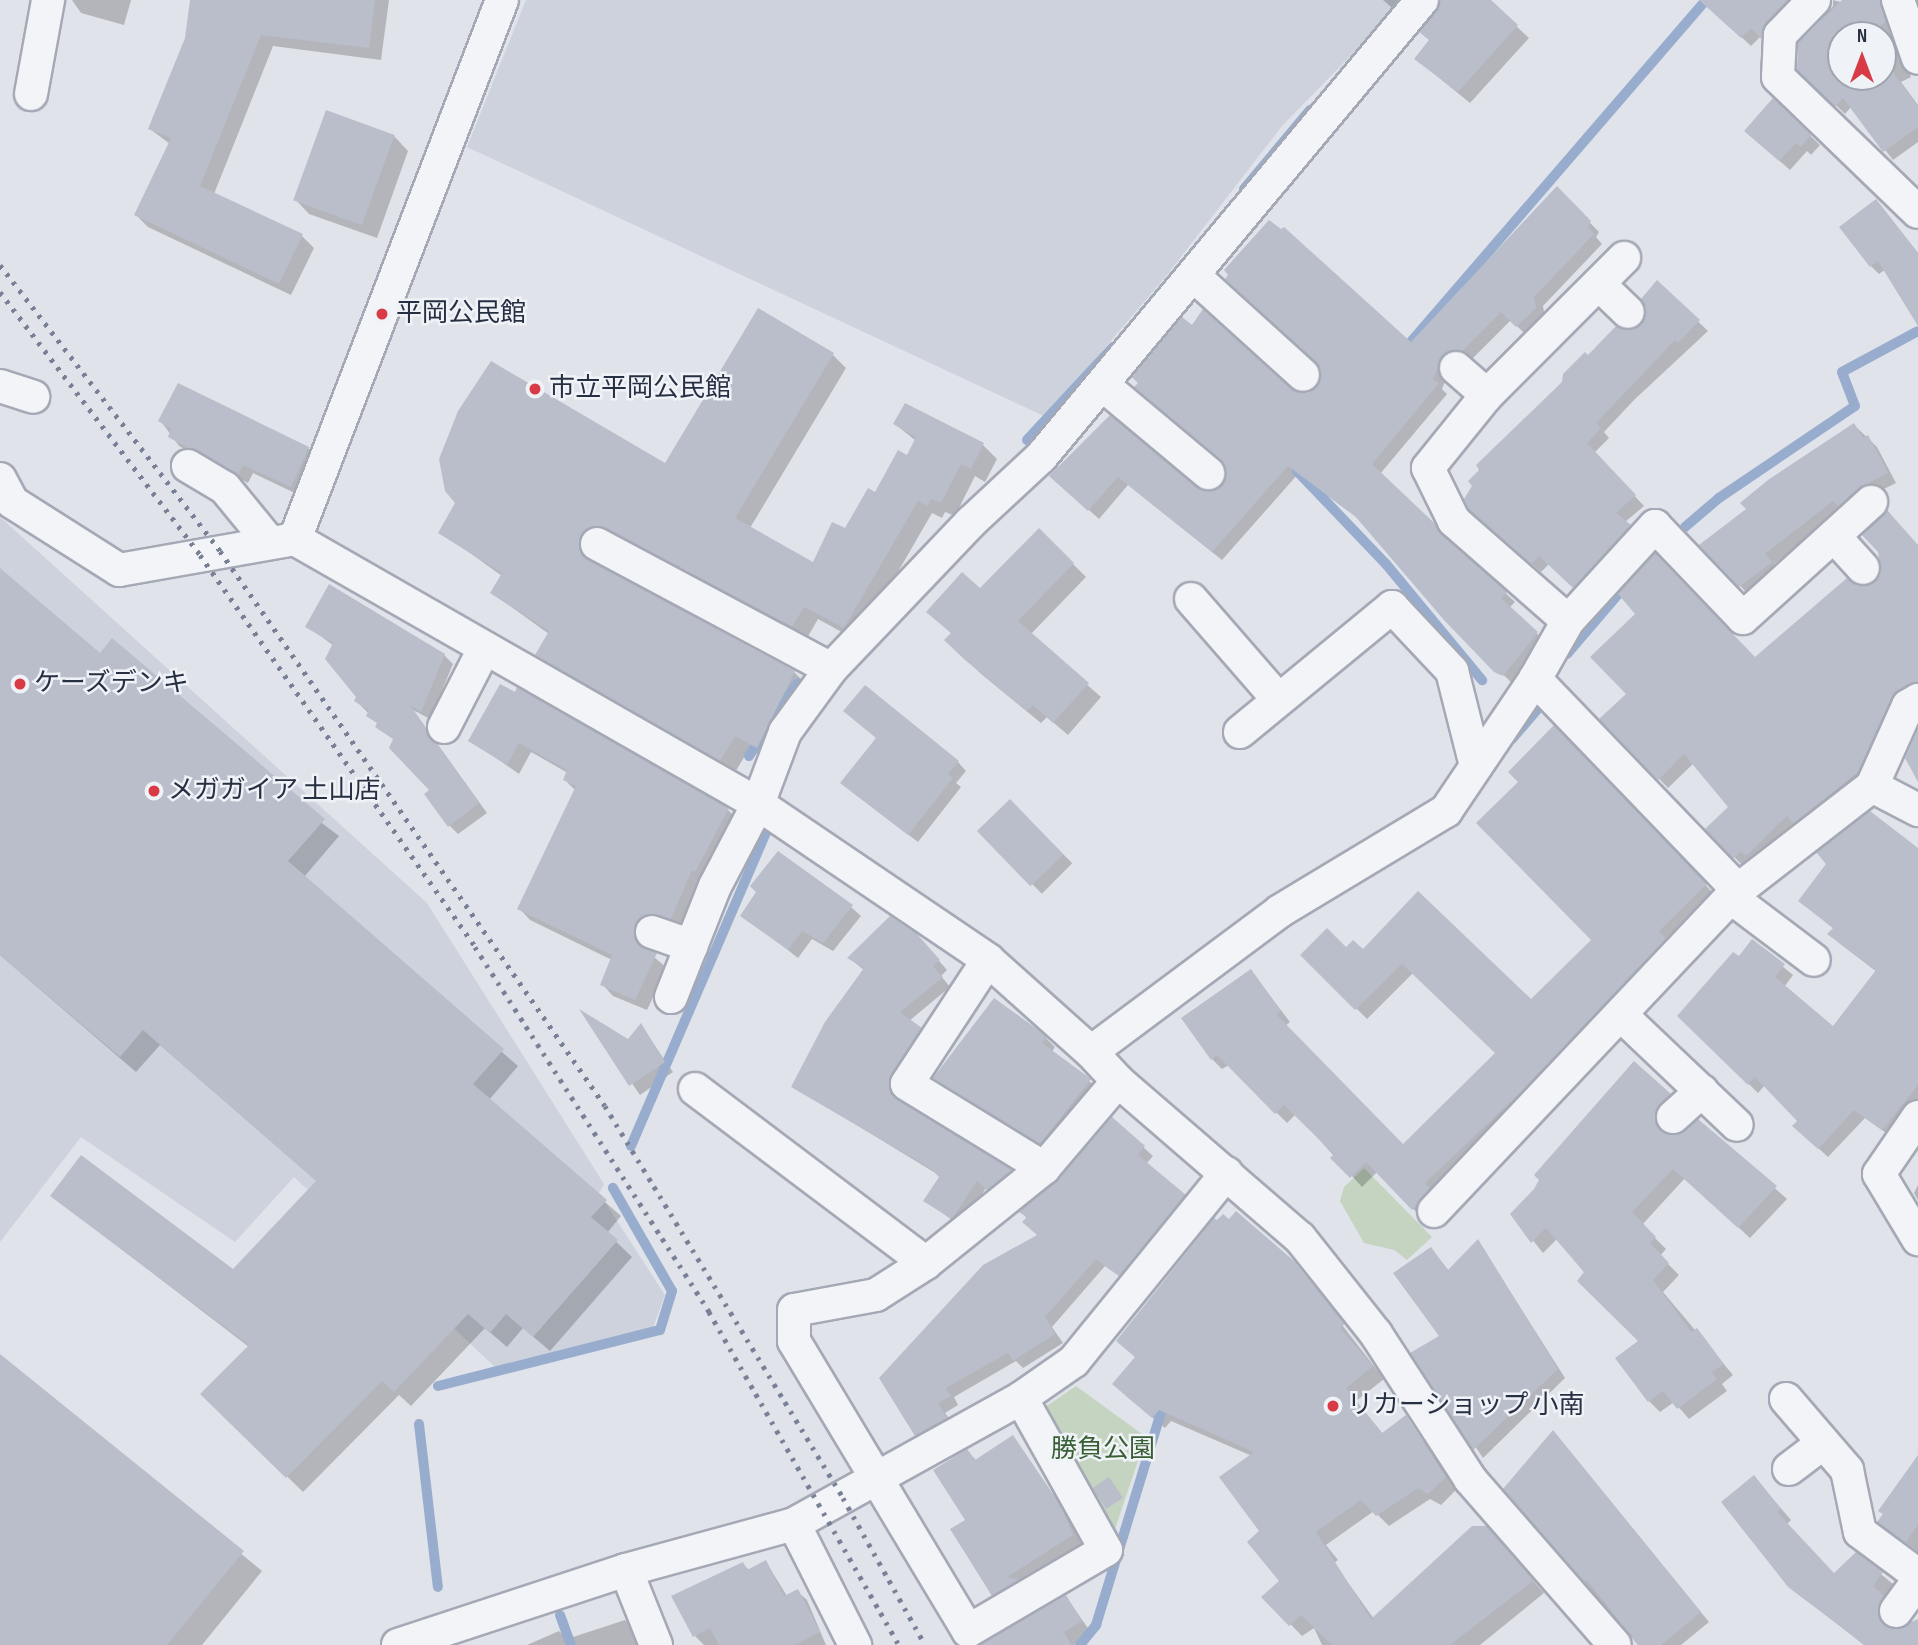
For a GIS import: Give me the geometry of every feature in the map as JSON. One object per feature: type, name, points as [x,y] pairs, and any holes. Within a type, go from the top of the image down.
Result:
[{"type":"street","points":[[31,94],[48,0]]},
{"type":"street","points":[[283,541],[502,0]]},
{"type":"street","points":[[671,997],[715,886],[758,804],[785,732],[831,669],[971,522],[1041,457],[1104,386],[1422,0]]},
{"type":"street","points":[[1814,0],[1780,35],[1778,77],[1918,212]]},
{"type":"street","points":[[1898,0],[1918,58]]},
{"type":"street","points":[[1568,621],[1454,522],[1428,468],[1487,395],[1624,258]]},
{"type":"street","points":[[1194,276],[1303,375]]},
{"type":"street","points":[[1599,285],[1628,312]]},
{"type":"street","points":[[1457,368],[1487,395]]},
{"type":"street","points":[[0,386],[33,397]]},
{"type":"street","points":[[1104,386],[1208,472]]},
{"type":"street","points":[[188,466],[225,488],[283,541],[758,804],[988,960],[1091,1052],[1118,1081],[1300,1238],[1336,1281],[1470,1479],[1615,1645]]},
{"type":"street","points":[[0,480],[12,502],[119,570],[283,541]]},
{"type":"street","points":[[1091,1052],[1280,911],[1446,811],[1535,679],[1568,621],[1655,526],[1743,618],[1871,502]]},
{"type":"street","points":[[1835,536],[1863,568]]},
{"type":"street","points":[[597,544],[831,669]]},
{"type":"street","points":[[1191,599],[1278,699]]},
{"type":"street","points":[[1240,732],[1392,607],[1452,671],[1476,766]]},
{"type":"street","points":[[444,727],[483,651]]},
{"type":"street","points":[[1535,679],[1735,895],[1814,960]]},
{"type":"street","points":[[1434,1211],[1735,895],[1872,786],[1908,706],[1918,700]]},
{"type":"street","points":[[1872,786],[1918,810]]},
{"type":"street","points":[[652,932],[692,946]]},
{"type":"street","points":[[988,960],[907,1084],[1044,1168]]},
{"type":"street","points":[[1622,1016],[1737,1125]]},
{"type":"street","points":[[1021,1398],[1106,1550],[972,1638],[794,1341],[794,1310],[876,1295],[926,1263],[1044,1168],[1118,1081]]},
{"type":"street","points":[[695,1089],[926,1263]]},
{"type":"street","points":[[1673,1117],[1702,1091]]},
{"type":"street","points":[[1918,1117],[1879,1174],[1918,1239]]},
{"type":"street","points":[[398,1645],[626,1570],[794,1524],[879,1480],[1021,1398],[1074,1361],[1227,1173]]},
{"type":"street","points":[[1786,1399],[1847,1470],[1860,1532],[1918,1576]]},
{"type":"street","points":[[1789,1469],[1822,1444]]},
{"type":"street","points":[[794,1524],[855,1645]]},
{"type":"street","points":[[626,1570],[656,1645]]},
{"type":"street","points":[[1896,1611],[1918,1581]]},
{"type":"shaded area","points":[[526,0],[1405,0],[1282,126],[1167,275],[1046,417],[467,147]]},
{"type":"shaded area","points":[[0,517],[427,903],[604,1184],[599,1193],[665,1295],[652,1330],[496,1368],[294,1177],[235,1242],[81,1137],[0,1242]]},
{"type":"green space","points":[[1364,1168],[1432,1237],[1407,1260],[1394,1250],[1364,1243],[1340,1201],[1344,1187]]},
{"type":"green space","name":"勝負公園","points":[[1076,1386],[1146,1437],[1113,1535],[1038,1412]]},
{"type":"building","points":[[190,0],[375,0],[369,48],[261,35],[200,186],[303,234],[279,284],[134,215],[171,138],[148,129],[185,38]]},
{"type":"building","points":[[1440,0],[1491,0],[1518,25],[1458,92],[1414,59],[1429,40],[1419,32]]},
{"type":"building","points":[[1699,0],[1788,0],[1767,22],[1761,39],[1751,28],[1741,38]]},
{"type":"building","points":[[1842,0],[1880,0],[1886,21],[1827,21],[1827,91],[1897,91],[1897,78],[1918,106],[1918,127],[1883,152],[1843,98],[1835,107],[1797,70],[1798,43]]},
{"type":"building","points":[[1773,98],[1811,135],[1801,147],[1796,143],[1779,161],[1744,131]]},
{"type":"building","points":[[326,110],[395,135],[362,225],[293,200]]},
{"type":"building","points":[[1557,186],[1591,221],[1588,227],[1594,234],[1534,297],[1536,308],[1516,327],[1501,312],[1462,351],[1443,355],[1433,379],[1439,383],[1372,464],[1507,592],[1501,598],[1538,632],[1503,676],[1494,672],[1444,620],[1355,516],[1288,466],[1212,552],[1118,477],[1088,511],[1049,476],[1110,415],[1197,487],[1206,491],[1222,485],[1226,475],[1220,459],[1134,387],[1138,383],[1132,377],[1182,317],[1192,325],[1203,309],[1291,389],[1308,393],[1317,387],[1321,370],[1315,361],[1225,279],[1228,275],[1224,270],[1269,220],[1281,229],[1284,227],[1411,342]]},
{"type":"building","points":[[1876,199],[1918,253],[1918,326],[1878,261],[1870,267],[1839,227]]},
{"type":"building","points":[[1657,280],[1700,320],[1678,343],[1675,340],[1596,423],[1601,428],[1587,443],[1636,495],[1616,513],[1631,525],[1573,588],[1539,556],[1531,564],[1469,510],[1464,499],[1472,486],[1468,481],[1479,470],[1476,465],[1562,382],[1563,374],[1585,352],[1588,355],[1616,326],[1632,330],[1642,324],[1646,308],[1641,299]]},
{"type":"building","points":[[758,308],[834,353],[735,518],[813,562],[832,522],[845,528],[868,488],[875,492],[898,450],[907,455],[916,437],[893,424],[905,403],[984,443],[971,469],[961,464],[941,503],[931,499],[928,506],[918,501],[844,628],[804,607],[792,627],[606,528],[596,526],[581,535],[579,545],[588,560],[795,671],[757,748],[735,736],[720,761],[535,655],[549,631],[490,593],[502,573],[438,533],[455,503],[445,491],[439,459],[458,411],[491,361],[665,463]]},
{"type":"building","points":[[178,383],[309,447],[291,487],[243,465],[238,475],[168,437],[171,429],[158,421]]},
{"type":"building","points":[[1854,423],[1863,438],[1868,435],[1888,473],[1859,488],[1839,507],[1833,501],[1765,554],[1772,562],[1739,587],[1699,545],[1746,509],[1740,503],[1768,480]]},
{"type":"building","points":[[1887,510],[1918,545],[1918,682],[1892,698],[1858,772],[1793,824],[1787,816],[1746,856],[1741,851],[1733,859],[1705,829],[1728,807],[1684,754],[1658,780],[1599,719],[1626,694],[1590,657],[1635,614],[1618,594],[1655,553],[1755,657],[1847,578],[1858,586],[1876,581],[1881,573],[1878,552],[1862,535]]},
{"type":"building","points":[[1039,528],[1074,563],[1018,621],[1089,683],[1053,723],[1033,705],[1027,711],[965,660],[944,640],[951,633],[926,612],[962,572],[980,588]]},
{"type":"building","points":[[0,568],[100,653],[112,638],[325,819],[288,861],[504,1049],[473,1084],[607,1200],[591,1217],[618,1240],[533,1337],[506,1314],[490,1333],[468,1314],[394,1392],[382,1381],[286,1478],[200,1394],[249,1345],[50,1196],[81,1155],[233,1269],[316,1181],[143,1030],[120,1057],[0,955]]},
{"type":"building","points":[[329,584],[445,654],[421,712],[410,705],[479,803],[448,827],[424,794],[429,790],[389,748],[393,739],[375,727],[377,723],[366,716],[369,710],[354,701],[356,697],[325,659],[333,643],[305,627]]},
{"type":"building","points":[[500,684],[515,692],[517,687],[729,808],[695,872],[692,870],[671,919],[649,914],[635,925],[638,943],[657,953],[635,1000],[600,985],[612,955],[517,909],[576,786],[563,780],[567,770],[519,743],[507,765],[468,741]]},
{"type":"building","points":[[865,685],[959,761],[948,774],[953,778],[908,835],[840,783],[876,738],[843,711]]},
{"type":"building","points":[[1554,725],[1707,884],[1659,931],[1666,939],[1521,1092],[1425,1183],[1430,1188],[1412,1210],[1366,1162],[1350,1178],[1330,1158],[1334,1154],[1284,1105],[1275,1114],[1217,1055],[1211,1060],[1181,1018],[1251,969],[1281,1011],[1276,1014],[1403,1144],[1495,1053],[1402,964],[1355,1010],[1300,955],[1327,928],[1346,947],[1353,940],[1363,949],[1418,891],[1531,999],[1591,940],[1476,823],[1518,782],[1508,772]]},
{"type":"building","points":[[1918,729],[1918,782],[1905,758]]},
{"type":"building","points":[[1010,799],[1063,854],[1030,886],[977,831]]},
{"type":"building","points":[[1870,811],[1918,848],[1918,1085],[1882,1130],[1854,1110],[1818,1149],[1792,1126],[1797,1121],[1755,1077],[1748,1085],[1677,1016],[1733,952],[1739,956],[1752,939],[1785,964],[1775,977],[1833,1026],[1876,970],[1827,934],[1833,928],[1798,901],[1826,864],[1816,852]]},
{"type":"building","points":[[778,851],[853,905],[823,943],[802,931],[788,950],[740,916],[756,892],[750,886]]},
{"type":"building","points":[[890,916],[917,934],[940,960],[933,966],[943,977],[900,1012],[922,1028],[891,1075],[891,1092],[1012,1170],[987,1190],[977,1181],[952,1219],[923,1201],[939,1177],[930,1168],[791,1087],[825,1022],[864,968],[847,958]]},
{"type":"building","points":[[994,998],[1040,1031],[1047,1037],[1042,1043],[1091,1079],[1040,1144],[933,1078]]},
{"type":"building","points":[[579,1009],[628,1039],[641,1023],[665,1062],[629,1086]]},
{"type":"building","points":[[1634,1061],[1671,1094],[1655,1112],[1660,1130],[1677,1135],[1698,1119],[1777,1186],[1738,1228],[1673,1169],[1632,1212],[1656,1237],[1650,1243],[1669,1263],[1653,1280],[1691,1332],[1697,1328],[1724,1364],[1712,1372],[1717,1379],[1677,1409],[1663,1391],[1648,1402],[1615,1358],[1638,1341],[1577,1281],[1584,1272],[1546,1228],[1531,1243],[1510,1214],[1534,1189],[1539,1180],[1534,1175]]},
{"type":"building","points":[[1112,1117],[1145,1146],[1138,1155],[1186,1195],[1119,1276],[1096,1259],[1045,1317],[1055,1334],[1013,1361],[1008,1353],[946,1388],[951,1396],[938,1403],[947,1418],[915,1436],[879,1378],[983,1265],[1037,1235],[1022,1222],[1027,1217],[1019,1212],[1058,1180]]},
{"type":"building","points":[[1236,1211],[1294,1261],[1345,1324],[1340,1328],[1373,1366],[1346,1388],[1382,1433],[1406,1415],[1446,1477],[1428,1494],[1418,1488],[1376,1516],[1361,1500],[1316,1532],[1371,1619],[1472,1526],[1487,1526],[1534,1580],[1450,1645],[1332,1645],[1301,1615],[1289,1626],[1261,1597],[1279,1581],[1247,1542],[1259,1531],[1219,1477],[1254,1452],[1159,1410],[1152,1418],[1112,1384],[1135,1357],[1116,1341],[1214,1218],[1217,1220],[1223,1214],[1229,1219]]},
{"type":"building","points":[[1478,1239],[1558,1369],[1473,1450],[1410,1353],[1439,1336],[1393,1273],[1431,1247],[1448,1270]]},
{"type":"building","points":[[0,1354],[244,1551],[167,1645],[0,1645]]},
{"type":"building","points":[[1553,1430],[1701,1612],[1661,1645],[1638,1645],[1587,1580],[1584,1582],[1503,1489]]},
{"type":"building","points":[[1013,1435],[1061,1506],[1073,1535],[1007,1577],[1019,1580],[992,1596],[950,1529],[965,1520],[933,1470],[967,1449],[975,1460]]},
{"type":"building","points":[[1918,1455],[1918,1525],[1905,1543],[1877,1522],[1883,1514],[1878,1511]]},
{"type":"building","points":[[1754,1475],[1781,1509],[1777,1512],[1834,1573],[1856,1552],[1883,1572],[1873,1586],[1884,1596],[1878,1608],[1880,1619],[1895,1629],[1918,1619],[1918,1645],[1865,1645],[1788,1587],[1721,1502]]},
{"type":"building","points":[[1109,1477],[1123,1498],[1106,1509],[1092,1488]]},
{"type":"building","points":[[766,1560],[784,1596],[798,1589],[820,1632],[794,1645],[719,1645],[710,1628],[693,1637],[671,1596],[743,1562],[747,1570]]},
{"type":"building","points":[[1066,1595],[1082,1621],[1064,1632],[1071,1645],[980,1645]]},
{"type":"waterway","points":[[1403,351],[1706,0]]},
{"type":"waterway","points":[[1244,189],[1310,110]]},
{"type":"waterway","points":[[1685,527],[1719,498],[1855,406],[1842,372],[1918,331]]},
{"type":"waterway","points":[[1027,440],[1113,347]]},
{"type":"waterway","points":[[1299,468],[1297,471],[1386,564],[1482,680]]},
{"type":"waterway","points":[[1567,654],[1664,541]]},
{"type":"waterway","points":[[749,756],[797,684]]},
{"type":"waterway","points":[[1512,739],[1542,704]]},
{"type":"waterway","points":[[631,1146],[769,826]]},
{"type":"waterway","points":[[438,1386],[660,1330],[672,1291],[613,1188]]},
{"type":"waterway","points":[[1080,1645],[1096,1625],[1165,1400]]},
{"type":"waterway","points":[[419,1424],[438,1587]]},
{"type":"waterway","points":[[560,1615],[571,1645]]},
{"type":"railway","points":[[0,265],[220,551],[605,1106],[843,1498],[925,1645]]},
{"type":"railway","points":[[0,292],[200,555],[475,947],[709,1312],[899,1645]]},
{"type":"place","name":"平岡公民館","points":[[382,314]]},
{"type":"place","name":"市立平岡公民館","points":[[535,389]]},
{"type":"place","name":"ケーズデンキ","points":[[20,684]]},
{"type":"place","name":"メガガイア 土山店","points":[[154,791]]},
{"type":"place","name":"リカーショップ 小南","points":[[1333,1406]]}]
